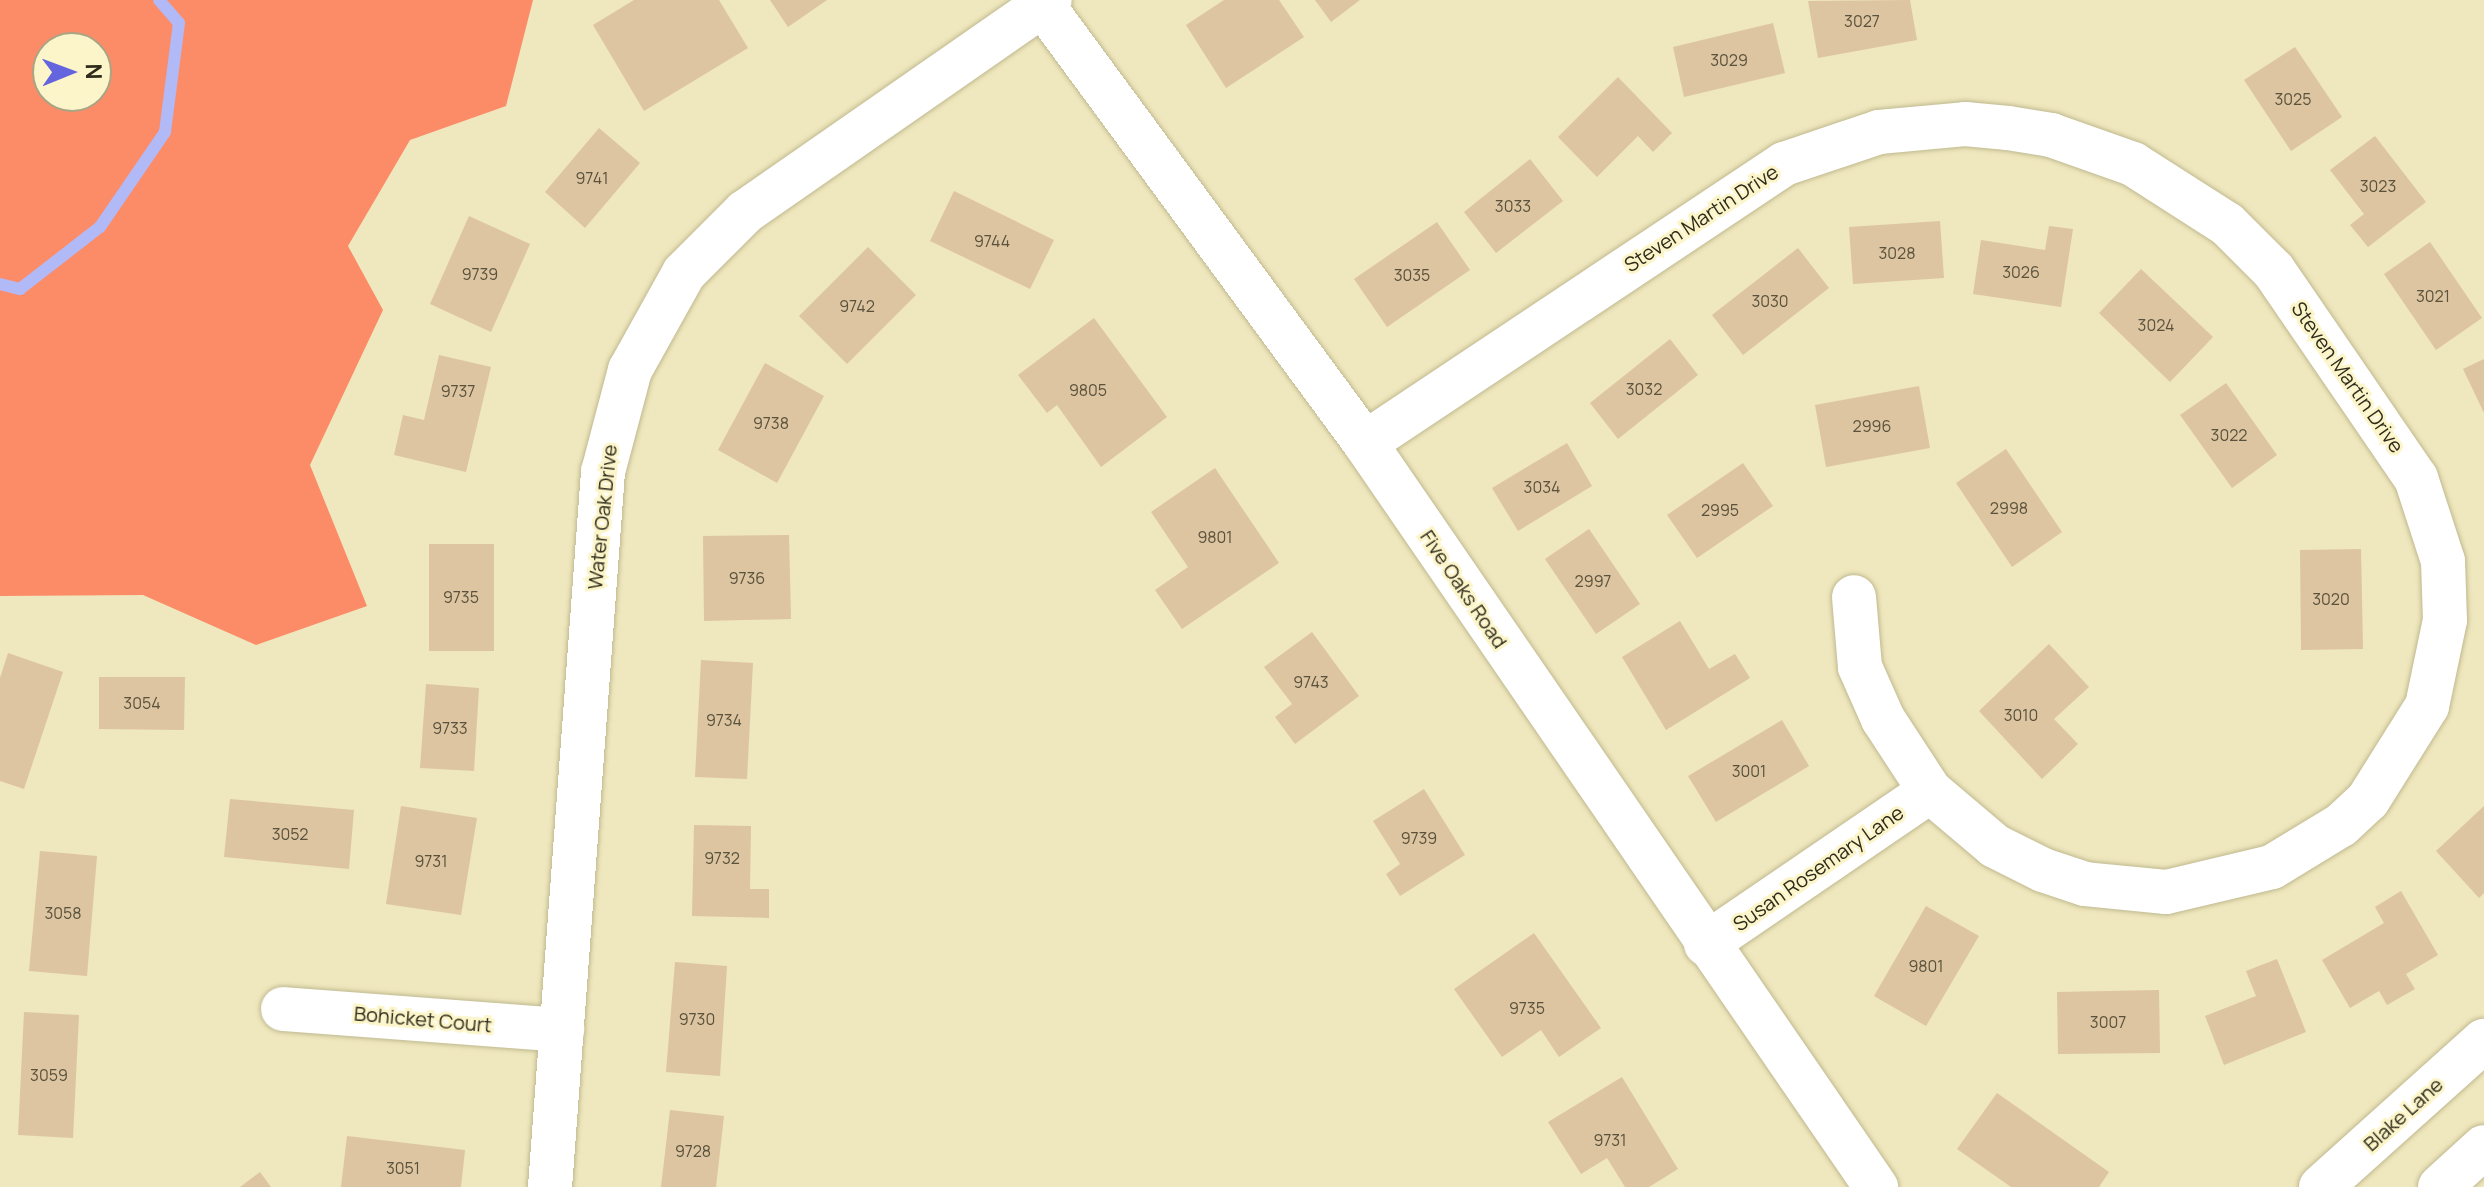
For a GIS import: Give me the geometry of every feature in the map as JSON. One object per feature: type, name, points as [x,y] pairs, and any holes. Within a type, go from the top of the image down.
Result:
[{"type":"street","name":"Five Oaks Road","points":[[1044,2],[1365,443],[1706,944],[1876,1187]]},
{"type":"street","name":"Water Oak Drive","points":[[550,1187],[603,472],[630,370],[684,273],[745,212],[1044,2]]},
{"type":"street","name":"Steven Martin Drive","points":[[1365,443],[1739,189],[1837,143],[1922,126],[2008,128],[2093,148],[2173,185],[2227,224],[2274,271],[2416,478],[2443,561],[2442,650],[2427,706],[2391,771],[2341,825],[2272,867],[2202,888],[2122,890],[2043,870],[1995,846],[1930,791],[1883,719],[1860,667],[1854,597]]},
{"type":"street","name":"Susan Rosemary Lane","points":[[1706,944],[1930,791]]},
{"type":"street","name":"Bohicket Court","points":[[283,1009],[562,1030]]},
{"type":"street","name":"Blake Lane","points":[[2321,1187],[2484,1041]]},
{"type":"street","points":[[2440,1187],[2484,1147]]},
{"type":"shaded area","points":[[0,0],[533,0],[506,106],[410,140],[348,246],[383,310],[310,465],[367,606],[256,645],[143,595],[0,596]]},
{"type":"building","points":[[634,0],[719,0],[748,48],[644,111],[593,25]]},
{"type":"building","points":[[770,0],[827,0],[788,27]]},
{"type":"building","points":[[1224,0],[1279,0],[1304,37],[1226,88],[1186,25]]},
{"type":"building","points":[[1315,0],[1360,0],[1331,22]]},
{"type":"building","points":[[1910,0],[1917,40],[1818,58],[1808,1]]},
{"type":"building","points":[[1773,23],[1785,73],[1684,97],[1673,47]]},
{"type":"building","points":[[2295,47],[2342,117],[2291,151],[2244,80]]},
{"type":"building","points":[[1618,77],[1672,133],[1653,152],[1638,136],[1597,177],[1558,137]]},
{"type":"building","points":[[599,128],[640,163],[585,228],[545,192]]},
{"type":"building","points":[[2375,136],[2426,202],[2368,247],[2350,225],[2364,214],[2330,170]]},
{"type":"building","points":[[1530,159],[1563,201],[1496,253],[1464,212]]},
{"type":"building","points":[[954,191],[1054,240],[1030,289],[930,241]]},
{"type":"building","points":[[469,216],[530,244],[491,332],[430,304]]},
{"type":"building","points":[[1940,221],[1944,278],[1853,284],[1849,227]]},
{"type":"building","points":[[1437,222],[1470,270],[1387,327],[1354,279]]},
{"type":"building","points":[[2049,226],[2073,229],[2061,307],[1973,294],[1981,240],[2045,250]]},
{"type":"building","points":[[2430,242],[2482,318],[2436,350],[2384,274]]},
{"type":"building","points":[[868,247],[916,295],[847,364],[799,316]]},
{"type":"building","points":[[1798,248],[1829,288],[1743,355],[1712,315]]},
{"type":"building","points":[[2141,269],[2213,337],[2170,382],[2099,313]]},
{"type":"building","points":[[1094,318],[1167,417],[1101,467],[1057,405],[1047,413],[1018,375]]},
{"type":"building","points":[[1670,339],[1698,375],[1618,439],[1590,403]]},
{"type":"building","points":[[439,355],[491,367],[466,472],[394,455],[403,415],[424,420]]},
{"type":"building","points":[[2484,359],[2484,413],[2463,369]]},
{"type":"building","points":[[765,363],[824,396],[777,483],[718,450]]},
{"type":"building","points":[[2226,383],[2277,455],[2232,488],[2180,415]]},
{"type":"building","points":[[1919,386],[1930,448],[1826,467],[1815,405]]},
{"type":"building","points":[[1567,443],[1592,486],[1518,531],[1492,488]]},
{"type":"building","points":[[2006,449],[2062,532],[2012,567],[1956,483]]},
{"type":"building","points":[[1743,463],[1773,506],[1697,558],[1667,515]]},
{"type":"building","points":[[1215,468],[1279,563],[1182,629],[1155,590],[1188,567],[1151,512]]},
{"type":"building","points":[[1589,529],[1640,604],[1596,634],[1545,559]]},
{"type":"building","points":[[789,535],[791,619],[704,621],[703,536]]},
{"type":"building","points":[[429,544],[494,544],[494,651],[429,651]]},
{"type":"building","points":[[2361,549],[2363,649],[2301,650],[2300,550]]},
{"type":"building","points":[[1680,621],[1709,669],[1735,654],[1750,678],[1666,730],[1622,657]]},
{"type":"building","points":[[1312,632],[1359,696],[1295,744],[1275,717],[1292,704],[1264,667]]},
{"type":"building","points":[[2049,644],[2089,687],[2054,719],[2078,744],[2042,779],[1979,711]]},
{"type":"building","points":[[8,653],[63,672],[24,789],[0,781],[0,678]]},
{"type":"building","points":[[701,660],[753,663],[747,779],[695,777]]},
{"type":"building","points":[[99,677],[185,677],[184,730],[99,729]]},
{"type":"building","points":[[426,684],[479,688],[474,771],[420,768]]},
{"type":"building","points":[[1782,720],[1809,766],[1716,822],[1688,776]]},
{"type":"building","points":[[1424,789],[1465,855],[1400,896],[1386,874],[1400,864],[1373,821]]},
{"type":"building","points":[[230,799],[354,810],[349,869],[224,857]]},
{"type":"building","points":[[401,806],[477,818],[461,915],[386,904]]},
{"type":"building","points":[[2484,806],[2484,893],[2479,898],[2436,851]]},
{"type":"building","points":[[694,825],[751,826],[750,889],[769,889],[769,918],[692,916]]},
{"type":"building","points":[[40,851],[97,856],[87,976],[29,971]]},
{"type":"building","points":[[2401,891],[2438,955],[2406,974],[2415,989],[2387,1005],[2379,991],[2350,1008],[2322,960],[2384,923],[2375,907]]},
{"type":"building","points":[[1926,906],[1979,936],[1926,1026],[1874,996]]},
{"type":"building","points":[[1534,933],[1601,1028],[1559,1057],[1541,1030],[1502,1057],[1454,989]]},
{"type":"building","points":[[2277,959],[2306,1032],[2224,1065],[2205,1016],[2256,996],[2246,971]]},
{"type":"building","points":[[675,962],[727,966],[720,1076],[666,1072]]},
{"type":"building","points":[[2159,990],[2160,1053],[2058,1054],[2057,992]]},
{"type":"building","points":[[24,1012],[79,1015],[73,1138],[18,1135]]},
{"type":"building","points":[[1622,1077],[1678,1169],[1649,1187],[1625,1187],[1607,1158],[1581,1174],[1548,1122]]},
{"type":"building","points":[[1997,1093],[2109,1172],[2099,1187],[2011,1187],[1957,1149]]},
{"type":"building","points":[[670,1110],[724,1116],[716,1187],[661,1187]]},
{"type":"building","points":[[347,1136],[465,1150],[461,1187],[341,1187]]},
{"type":"building","points":[[260,1172],[271,1187],[240,1187]]},
{"type":"waterway","points":[[0,284],[20,289],[100,227],[165,132],[179,23],[159,0]]}]
